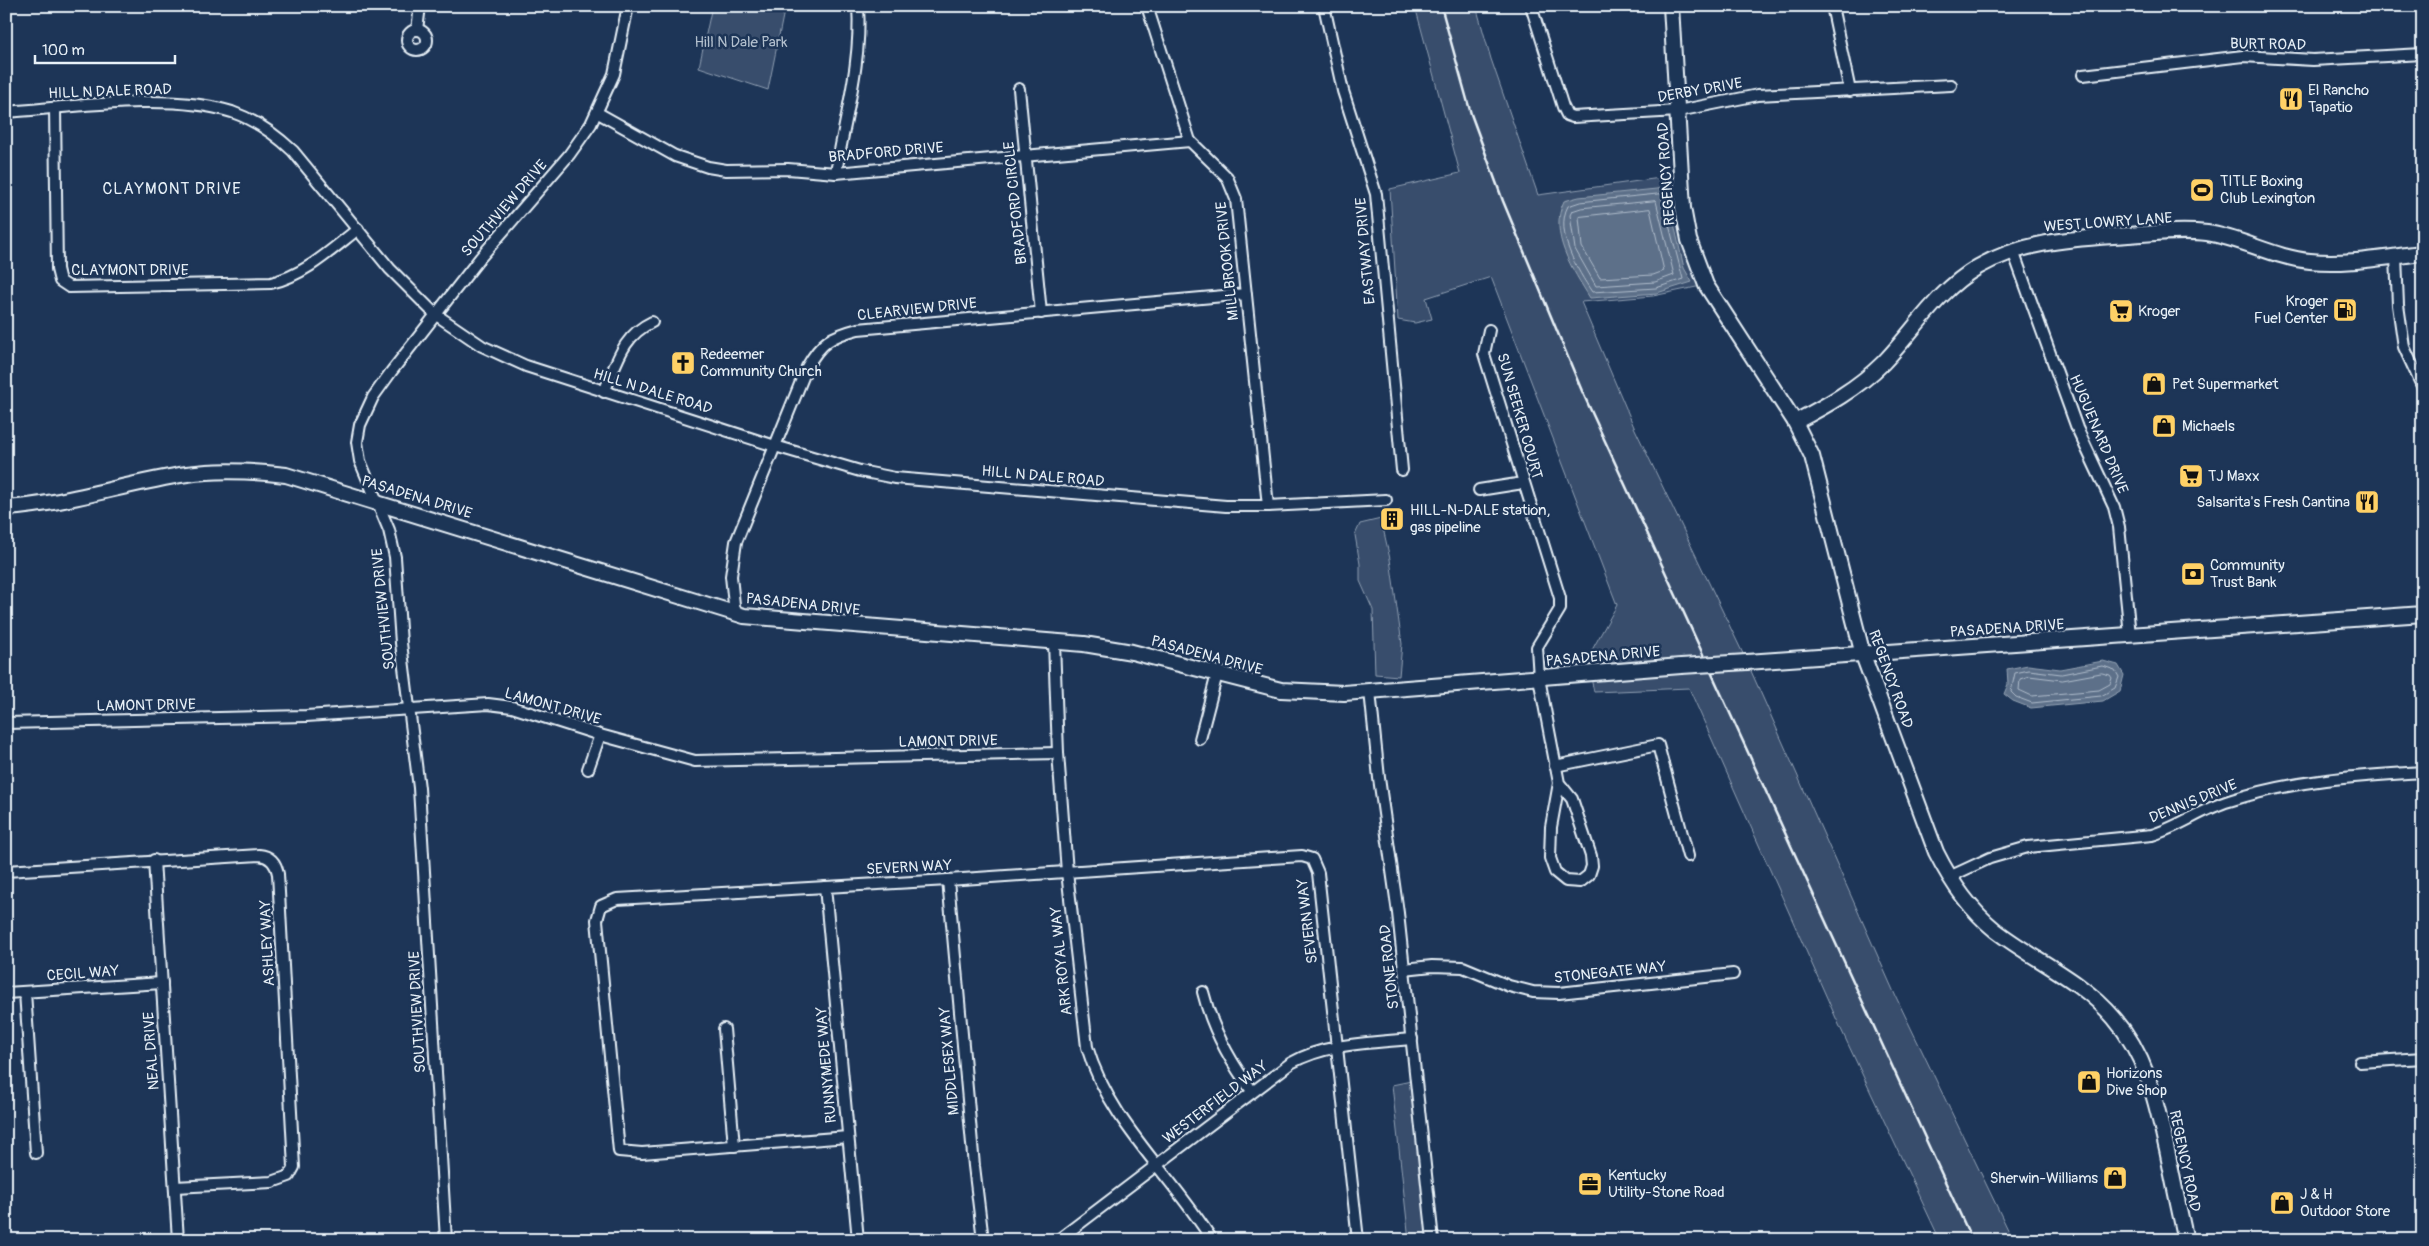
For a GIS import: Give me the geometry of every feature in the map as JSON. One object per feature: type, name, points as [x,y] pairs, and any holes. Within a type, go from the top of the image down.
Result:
[{"type":"street","points":[[417,30],[420,6]]},
{"type":"street","name":"SOUTHVIEW DRIVE","points":[[446,1240],[419,788],[401,643],[395,557],[388,530],[360,461],[357,442],[360,426],[373,397],[480,258],[569,155],[598,113],[614,74],[628,6]]},
{"type":"street","points":[[836,173],[857,59],[858,6]]},
{"type":"street","name":"MILLBROOK DRIVE","points":[[1147,6],[1190,141],[1217,166],[1232,186],[1239,219],[1268,506]]},
{"type":"street","name":"EASTWAY DRIVE","points":[[1324,6],[1343,91],[1376,194],[1402,470]]},
{"type":"street","name":"DERBY DRIVE","points":[[1532,6],[1563,107],[1568,115],[1577,117],[1678,111],[1758,95],[1951,85]]},
{"type":"street","name":"REGENCY ROAD","points":[[1671,6],[1683,208],[1689,240],[1699,269],[1714,299],[1795,422],[1812,456],[1863,654],[1931,839],[1949,877],[1978,915],[1994,929],[2078,984],[2103,1006],[2126,1033],[2143,1064],[2154,1090],[2186,1240]]},
{"type":"street","points":[[1832,6],[1850,91]]},
{"type":"street","name":"BURT ROAD","points":[[2083,76],[2243,56],[2313,60],[2423,54]]},
{"type":"street","name":"BRADFORD CIRCLE","points":[[1019,89],[1041,313]]},
{"type":"street","name":"HILL N DALE ROAD","points":[[6,112],[122,103],[169,103],[231,112],[261,126],[283,142],[408,289],[435,314],[470,339],[495,353],[526,366],[775,446],[860,471],[912,480],[1203,504],[1268,506],[1386,500]]},
{"type":"street","name":"CLAYMONT DRIVE","points":[[55,108],[57,269],[60,281],[69,287],[271,283],[284,280],[304,269],[358,229]]},
{"type":"street","name":"BRADFORD DRIVE","points":[[598,113],[675,156],[708,167],[726,170],[788,169],[836,173],[1190,141]]},
{"type":"street","name":"WEST LOWRY LANE","points":[[1795,422],[1856,386],[1875,370],[1928,309],[1956,282],[1979,267],[2013,251],[2065,240],[2162,232],[2208,233],[2308,261],[2330,262],[2423,253]]},
{"type":"street","name":"HUGUENARD DRIVE","points":[[2013,251],[2077,428],[2114,507],[2120,527],[2130,635]]},
{"type":"street","points":[[2396,256],[2398,305],[2404,347],[2423,388]]},
{"type":"street","name":"CLEARVIEW DRIVE","points":[[735,614],[732,589],[733,553],[807,367],[816,352],[834,336],[858,329],[1246,294]]},
{"type":"street","points":[[604,392],[628,339],[641,327],[652,322]]},
{"type":"street","name":"SUN SEEKER COURT","points":[[1489,330],[1484,354],[1560,598],[1560,609],[1537,648],[1539,678],[1559,784]]},
{"type":"street","name":"PASADENA DRIVE","points":[[6,508],[64,500],[186,474],[231,471],[286,475],[735,614],[784,620],[1116,648],[1248,683],[1295,692],[1319,694],[1681,666],[2423,614]]},
{"type":"street","points":[[1479,490],[1523,483]]},
{"type":"street","name":"ARK ROYAL WAY","points":[[1054,642],[1058,753],[1067,872],[1083,1025],[1093,1068],[1114,1106],[1212,1240]]},
{"type":"street","points":[[1200,739],[1216,674]]},
{"type":"street","name":"STONE ROAD","points":[[1370,691],[1379,778],[1412,1038],[1433,1240]]},
{"type":"street","name":"LAMONT DRIVE","points":[[6,723],[306,716],[472,705],[502,706],[678,757],[708,762],[1058,753]]},
{"type":"street","points":[[588,769],[600,735]]},
{"type":"street","points":[[1555,766],[1658,745],[1688,856]]},
{"type":"street","name":"DENNIS DRIVE","points":[[1949,877],[1990,858],[2028,847],[2152,835],[2167,830],[2217,805],[2264,791],[2327,779],[2423,772]]},
{"type":"street","points":[[1559,784],[1572,799],[1591,856],[1592,866],[1589,875],[1580,882],[1566,880],[1555,872],[1550,858],[1551,827],[1559,784]]},
{"type":"street","name":"ASHLEY WAY","points":[[6,871],[259,854],[270,859],[278,874],[294,1167],[289,1176],[272,1182],[175,1187]]},
{"type":"street","name":"SEVERN WAY","points":[[848,1137],[642,1153],[619,1151],[597,920],[598,912],[606,902],[617,899],[948,880],[1302,856],[1312,859],[1318,873],[1358,1240]]},
{"type":"street","name":"NEAL DRIVE","points":[[154,860],[178,1240]]},
{"type":"street","name":"MIDDLESEX WAY","points":[[948,880],[973,1156],[983,1240]]},
{"type":"street","name":"RUNNYMEDE WAY","points":[[826,887],[858,1240]]},
{"type":"street","name":"STONEGATE WAY","points":[[1404,969],[1432,966],[1463,968],[1510,986],[1546,993],[1582,991],[1733,974]]},
{"type":"street","name":"CECIL WAY","points":[[6,993],[162,983]]},
{"type":"street","points":[[24,992],[36,1153]]},
{"type":"street","points":[[1203,992],[1208,1011],[1225,1050],[1234,1067],[1252,1091]]},
{"type":"street","points":[[724,1029],[734,1146]]},
{"type":"street","name":"WESTERFIELD WAY","points":[[1058,1240],[1252,1091],[1298,1059],[1337,1047],[1412,1038]]},
{"type":"street","points":[[2360,1062],[2423,1058]]},
{"type":"green space","name":"Hill N Dale Park","points":[[712,6],[785,6],[768,90],[699,67]]},
{"type":"green space","points":[[1415,6],[1476,6],[1491,59],[1538,195],[1682,175],[1683,208],[1706,285],[1653,296],[1581,302],[1634,427],[1747,662],[1896,997],[2013,1240],[1940,1240],[1840,1027],[1689,688],[1594,692],[1587,659],[1617,605],[1491,277],[1426,298],[1432,319],[1415,323],[1398,320],[1390,189],[1460,173]]},
{"type":"green space","points":[[1381,519],[1390,559],[1402,644],[1399,676],[1375,674],[1373,610],[1360,581],[1360,564],[1355,535],[1360,524]]},
{"type":"green space","points":[[1416,1080],[1434,1240],[1409,1240],[1392,1085]]},
{"type":"water","points":[[1666,188],[1684,268],[1692,282],[1657,293],[1590,298],[1570,264],[1561,239],[1560,213],[1564,201],[1579,197]]},
{"type":"water","points":[[2103,661],[2118,665],[2124,675],[2120,691],[2103,701],[2031,708],[2013,701],[2004,694],[2008,684],[2007,669],[2028,665],[2060,669]]},
{"type":"railway","points":[[1441,6],[1471,114],[1503,201],[1582,391],[1972,1240]]},
{"type":"place","name":"El Rancho Tapatio","points":[[2291,99]]},
{"type":"place","name":"TITLE Boxing Club Lexington","points":[[2202,190]]},
{"type":"place","name":"Kroger Fuel Center","points":[[2345,310]]},
{"type":"place","name":"Kroger","points":[[2121,311]]},
{"type":"place","name":"Redeemer Community Church","points":[[683,363]]},
{"type":"place","name":"Pet Supermarket","points":[[2154,384]]},
{"type":"place","name":"Michaels","points":[[2164,426]]},
{"type":"place","name":"TJ Maxx","points":[[2191,476]]},
{"type":"place","name":"Salsarita's Fresh Cantina","points":[[2367,502]]},
{"type":"place","name":"HILL-N-DALE station, gas pipeline","points":[[1392,519]]},
{"type":"place","name":"Community Trust Bank","points":[[2193,574]]},
{"type":"place","name":"Horizons Dive Shop","points":[[2089,1082]]},
{"type":"place","name":"Sherwin-Williams","points":[[2115,1178]]},
{"type":"place","name":"Kentucky Utility-Stone Road","points":[[1590,1184]]},
{"type":"place","name":"J & H Outdoor Store","points":[[2282,1203]]},
{"type":"district","name":"CLAYMONT DRIVE","points":[[172,188]]}]
